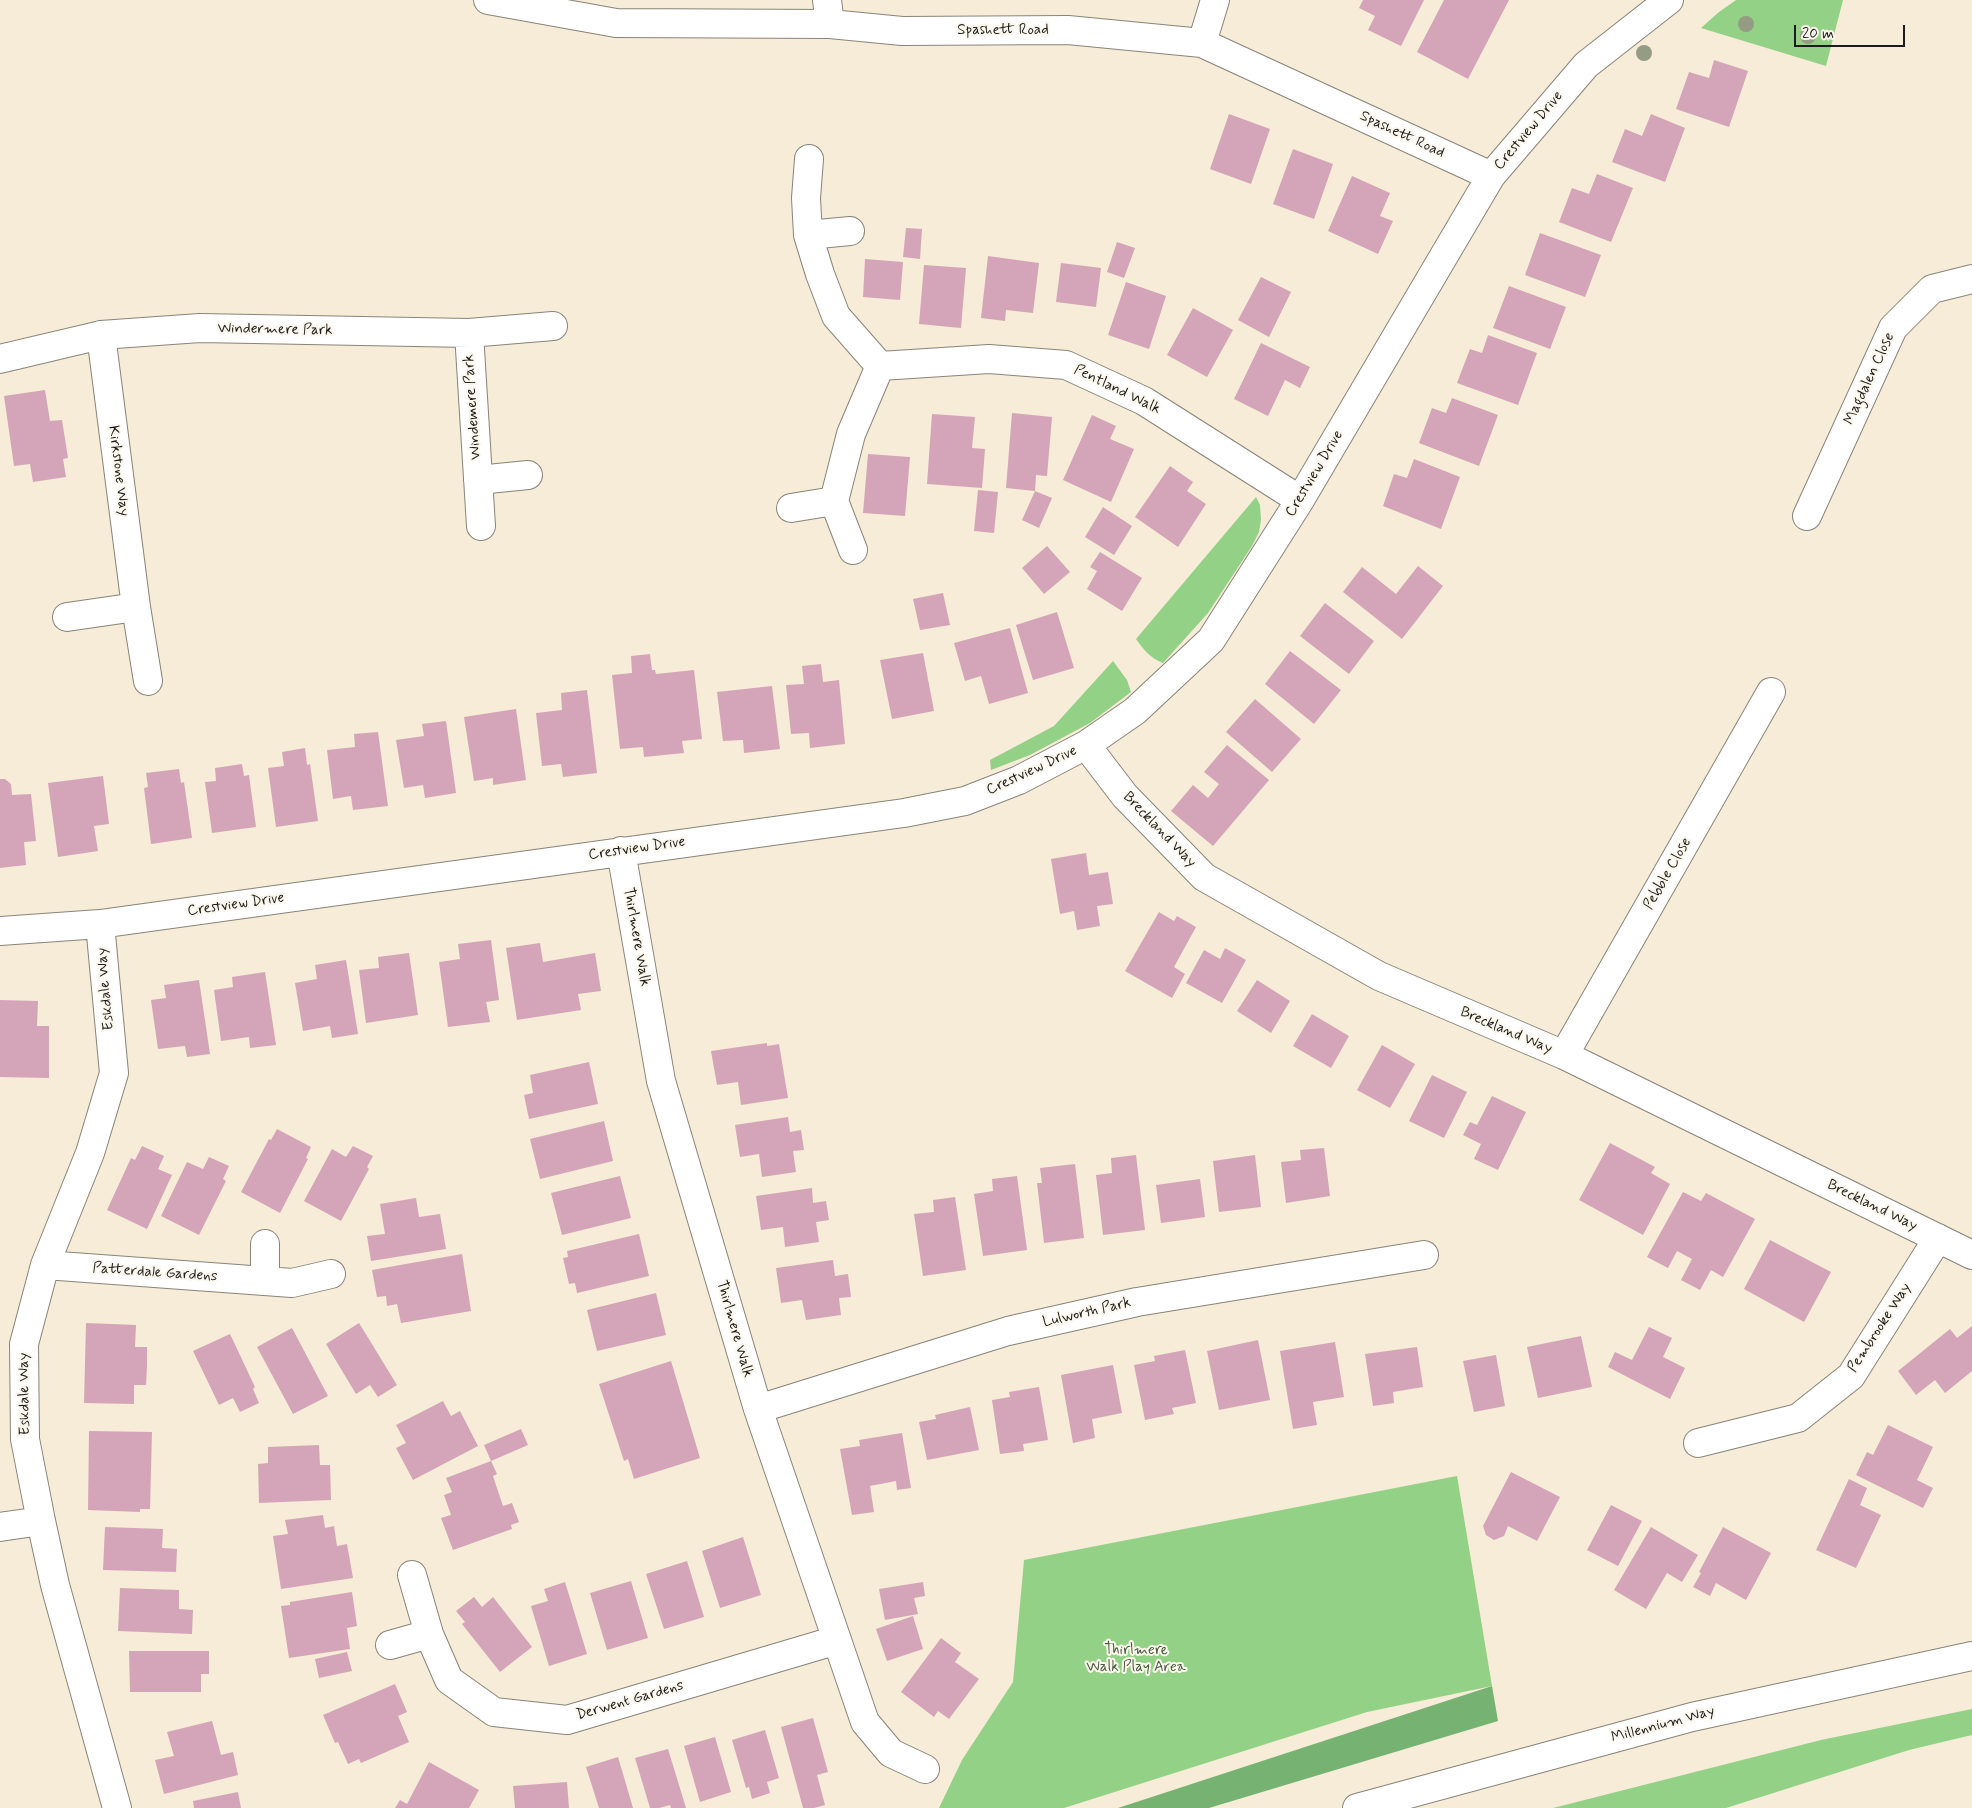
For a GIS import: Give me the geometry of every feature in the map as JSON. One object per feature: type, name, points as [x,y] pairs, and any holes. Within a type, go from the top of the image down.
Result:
[{"type":"main road","name":"Spashett Road","points":[[488,0],[616,23],[829,12],[902,31],[1068,30],[1202,43],[1491,176]]},
{"type":"main road","points":[[1202,43],[1215,0]]},
{"type":"main road","name":"Crestview Drive","points":[[0,930],[100,924],[621,851],[904,814],[965,801],[1019,780],[1086,745],[1135,711],[1211,640],[1300,500],[1491,176],[1586,65],[1669,0]]},
{"type":"main road","points":[[809,160],[806,198],[808,235],[820,274],[836,316],[880,366],[851,434],[834,502],[853,550]]},
{"type":"main road","points":[[808,235],[850,231]]},
{"type":"main road","name":"Magdalen Close","points":[[1807,516],[1893,328],[1932,289],[1972,279]]},
{"type":"main road","name":"Windermere Park","points":[[0,359],[101,335],[200,328],[469,333],[552,326]]},
{"type":"main road","name":"Windemere Park","points":[[469,333],[481,526]]},
{"type":"main road","name":"Kirkstone Way","points":[[101,335],[136,607],[148,681]]},
{"type":"main road","name":"Pentland Walk","points":[[880,366],[989,359],[1066,365],[1144,401],[1300,500]]},
{"type":"main road","name":"Windemere Park","points":[[478,480],[528,475]]},
{"type":"main road","points":[[791,508],[834,502]]},
{"type":"main road","points":[[67,616],[136,607]]},
{"type":"main road","name":"Pebble Close","points":[[1564,1055],[1771,692]]},
{"type":"main road","name":"Breckland Way","points":[[1086,745],[1125,796],[1204,877],[1379,976],[1564,1055],[1972,1255]]},
{"type":"main road","name":"Thirlmere Walk","points":[[621,851],[661,1081],[758,1409],[865,1722],[891,1753],[925,1769]]},
{"type":"main road","name":"Eskdale Way","points":[[100,924],[114,1073],[90,1153],[45,1265],[24,1344],[25,1439],[55,1585],[117,1808]]},
{"type":"main road","name":"Pembrooke Way","points":[[1698,1443],[1798,1418],[1851,1376],[1938,1238]]},
{"type":"main road","points":[[265,1244],[265,1281]]},
{"type":"main road","name":"Lulworth Park","points":[[758,1409],[1008,1331],[1137,1302],[1424,1255]]},
{"type":"main road","name":"Patterdale Gardens","points":[[45,1265],[292,1283],[332,1274]]},
{"type":"main road","points":[[0,1527],[41,1521]]},
{"type":"main road","name":"Derwent Gardens","points":[[412,1575],[429,1634],[449,1680],[494,1712],[568,1720],[837,1640]]},
{"type":"main road","points":[[390,1644],[429,1634]]},
{"type":"main road","name":"Millennium Way","points":[[1357,1808],[1692,1717],[1972,1656]]},
{"type":"green space","points":[[1736,0],[1843,0],[1826,66],[1701,28]]},
{"type":"green space","points":[[1256,497],[1260,505],[1261,520],[1259,532],[1252,546],[1208,613],[1163,663],[1154,659],[1136,639]]},
{"type":"green space","points":[[1113,661],[1127,680],[1131,692],[1090,723],[1030,755],[991,770],[990,760],[1054,726]]},
{"type":"green space","name":"Thirlmere Walk Play Area","points":[[1457,1476],[1492,1686],[1367,1712],[1064,1808],[939,1808],[962,1760],[1013,1682],[1024,1560]]},
{"type":"green space","points":[[1492,1686],[1498,1721],[1209,1808],[1118,1808]]},
{"type":"green space","points":[[1972,1709],[1972,1735],[1909,1750],[1726,1808],[1553,1808],[1821,1740]]},
{"type":"building","points":[[1363,0],[1424,0],[1401,46],[1368,30],[1375,16],[1359,8]]},
{"type":"building","points":[[1444,0],[1509,0],[1468,79],[1417,52]]},
{"type":"building","points":[[1714,60],[1748,71],[1729,127],[1676,109],[1689,72],[1709,78]]},
{"type":"building","points":[[1229,114],[1270,129],[1251,184],[1210,169]]},
{"type":"building","points":[[1651,114],[1685,128],[1665,182],[1612,162],[1625,129],[1642,136]]},
{"type":"building","points":[[1293,149],[1333,164],[1314,219],[1273,204]]},
{"type":"building","points":[[1597,174],[1633,188],[1611,242],[1559,222],[1572,188],[1589,194]]},
{"type":"building","points":[[1352,176],[1390,193],[1380,216],[1393,221],[1378,254],[1328,231]]},
{"type":"building","points":[[906,228],[922,229],[920,259],[903,257]]},
{"type":"building","points":[[1540,233],[1601,255],[1585,297],[1525,275]]},
{"type":"building","points":[[1117,242],[1135,248],[1124,278],[1107,272]]},
{"type":"building","points":[[988,256],[1039,263],[1033,313],[1006,310],[1005,321],[981,318]]},
{"type":"building","points":[[865,259],[903,262],[900,300],[863,297]]},
{"type":"building","points":[[1061,263],[1101,268],[1096,307],[1056,302]]},
{"type":"building","points":[[924,265],[966,268],[961,328],[919,324]]},
{"type":"building","points":[[1261,277],[1291,292],[1269,337],[1238,320]]},
{"type":"building","points":[[1126,282],[1166,296],[1149,349],[1108,335]]},
{"type":"building","points":[[1509,286],[1566,307],[1550,349],[1493,328]]},
{"type":"building","points":[[1193,308],[1233,330],[1207,377],[1167,355]]},
{"type":"building","points":[[1488,335],[1537,353],[1518,405],[1457,383],[1470,349],[1482,353]]},
{"type":"building","points":[[1261,343],[1310,367],[1300,388],[1285,380],[1268,416],[1234,399]]},
{"type":"building","points":[[45,390],[50,421],[62,420],[68,458],[63,459],[66,477],[33,482],[30,464],[14,466],[4,396]]},
{"type":"building","points":[[1452,398],[1498,415],[1479,466],[1419,443],[1432,408],[1446,413]]},
{"type":"building","points":[[1012,413],[1052,417],[1047,476],[1036,475],[1035,491],[1006,488]]},
{"type":"building","points":[[932,414],[975,417],[972,448],[985,449],[982,488],[927,484]]},
{"type":"building","points":[[1092,415],[1116,426],[1110,439],[1134,449],[1111,502],[1063,480]]},
{"type":"building","points":[[868,454],[910,457],[905,516],[863,513]]},
{"type":"building","points":[[1414,459],[1460,477],[1441,529],[1383,506],[1394,474],[1407,478]]},
{"type":"building","points":[[1170,466],[1193,482],[1187,491],[1206,504],[1178,547],[1135,517]]},
{"type":"building","points":[[978,490],[998,492],[994,533],[974,531]]},
{"type":"building","points":[[1035,491],[1052,498],[1039,528],[1022,520]]},
{"type":"building","points":[[1103,507],[1132,526],[1114,555],[1085,537]]},
{"type":"building","points":[[1047,546],[1070,572],[1044,594],[1022,568]]},
{"type":"building","points":[[1100,552],[1142,578],[1122,611],[1087,589],[1097,571],[1090,567]]},
{"type":"building","points":[[1418,566],[1443,586],[1402,639],[1343,592],[1362,567],[1396,594]]},
{"type":"building","points":[[943,593],[950,625],[920,630],[913,599]]},
{"type":"building","points":[[1325,603],[1374,641],[1349,674],[1300,636]]},
{"type":"building","points":[[1057,612],[1074,668],[1033,680],[1016,625]]},
{"type":"building","points":[[1010,628],[1028,693],[989,704],[981,676],[965,681],[954,643]]},
{"type":"building","points":[[1290,651],[1341,690],[1314,724],[1265,684]]},
{"type":"building","points":[[923,653],[934,711],[892,719],[880,660]]},
{"type":"building","points":[[650,654],[652,670],[655,670],[656,674],[694,670],[702,739],[682,741],[684,753],[644,757],[643,747],[620,749],[612,675],[632,673],[631,656]]},
{"type":"building","points":[[821,664],[823,682],[839,680],[845,744],[810,748],[809,733],[791,734],[786,685],[804,684],[802,666]]},
{"type":"building","points":[[772,686],[780,749],[744,753],[743,740],[723,741],[717,692]]},
{"type":"building","points":[[587,690],[597,773],[563,777],[561,764],[542,766],[536,713],[562,710],[561,693]]},
{"type":"building","points":[[1255,699],[1301,739],[1272,772],[1226,732]]},
{"type":"building","points":[[516,709],[526,780],[493,785],[493,778],[474,781],[464,717]]},
{"type":"building","points":[[446,721],[456,793],[425,798],[423,785],[404,788],[396,740],[424,736],[422,724]]},
{"type":"building","points":[[378,732],[388,806],[353,810],[351,796],[333,799],[327,750],[355,747],[354,734]]},
{"type":"building","points":[[1227,745],[1269,780],[1213,846],[1171,811],[1193,785],[1208,798],[1219,784],[1204,772]]},
{"type":"building","points":[[305,748],[307,765],[310,764],[318,821],[276,827],[268,768],[284,766],[282,752]]},
{"type":"building","points":[[242,764],[244,776],[249,775],[256,827],[212,833],[205,782],[216,781],[215,768]]},
{"type":"building","points":[[179,769],[181,783],[184,782],[192,838],[151,844],[144,788],[148,787],[146,773]]},
{"type":"building","points":[[103,776],[109,824],[94,826],[98,851],[58,857],[48,783]]},
{"type":"building","points":[[0,779],[5,779],[11,784],[12,795],[31,794],[36,841],[24,842],[26,865],[0,868]]},
{"type":"building","points":[[1086,853],[1089,875],[1108,872],[1113,904],[1097,906],[1100,926],[1077,930],[1074,911],[1060,914],[1051,859]]},
{"type":"building","points":[[1159,912],[1174,921],[1177,916],[1196,927],[1174,967],[1185,974],[1172,998],[1125,971]]},
{"type":"building","points":[[491,940],[499,1000],[486,1002],[490,1022],[448,1027],[439,962],[460,959],[458,944]]},
{"type":"building","points":[[540,943],[543,962],[595,953],[601,991],[578,994],[581,1010],[517,1020],[506,948]]},
{"type":"building","points":[[1225,948],[1246,960],[1222,1003],[1186,983],[1204,950],[1220,959]]},
{"type":"building","points":[[409,953],[418,1015],[366,1023],[359,970],[379,968],[378,957]]},
{"type":"building","points":[[346,960],[358,1034],[332,1038],[330,1026],[303,1031],[295,983],[317,979],[315,965]]},
{"type":"building","points":[[265,972],[276,1045],[250,1048],[249,1037],[221,1041],[214,990],[233,987],[232,977]]},
{"type":"building","points":[[199,980],[210,1054],[187,1057],[185,1046],[158,1049],[151,1000],[166,998],[164,985]]},
{"type":"building","points":[[1257,980],[1290,1001],[1271,1033],[1237,1011]]},
{"type":"building","points":[[0,1000],[38,1001],[37,1026],[49,1026],[49,1078],[0,1077]]},
{"type":"building","points":[[1312,1014],[1349,1036],[1331,1068],[1293,1046]]},
{"type":"building","points":[[767,1043],[767,1046],[779,1044],[788,1098],[741,1105],[738,1082],[717,1085],[711,1051]]},
{"type":"building","points":[[1382,1045],[1415,1064],[1390,1108],[1357,1090]]},
{"type":"building","points":[[589,1062],[598,1104],[529,1119],[524,1095],[533,1093],[530,1075]]},
{"type":"building","points":[[1432,1075],[1467,1092],[1444,1138],[1409,1121]]},
{"type":"building","points":[[1492,1096],[1526,1112],[1498,1170],[1474,1159],[1481,1144],[1463,1135],[1470,1122],[1477,1125]]},
{"type":"building","points":[[788,1117],[790,1132],[801,1130],[804,1150],[793,1151],[796,1172],[762,1177],[759,1154],[740,1157],[735,1125]]},
{"type":"building","points":[[604,1121],[613,1161],[540,1179],[530,1139]]},
{"type":"building","points":[[277,1129],[311,1147],[306,1158],[308,1159],[280,1213],[241,1192],[269,1139],[271,1140]]},
{"type":"building","points":[[1610,1143],[1655,1167],[1651,1173],[1670,1184],[1643,1235],[1579,1200]]},
{"type":"building","points":[[142,1146],[164,1156],[158,1169],[172,1175],[147,1229],[107,1210],[131,1158],[135,1160]]},
{"type":"building","points":[[353,1146],[373,1156],[367,1167],[369,1169],[341,1221],[304,1201],[332,1149],[346,1157]]},
{"type":"building","points":[[1324,1148],[1330,1196],[1286,1203],[1281,1162],[1301,1160],[1300,1150]]},
{"type":"building","points":[[1136,1155],[1145,1230],[1103,1235],[1096,1175],[1112,1173],[1111,1158]]},
{"type":"building","points":[[1255,1155],[1261,1207],[1219,1212],[1213,1161]]},
{"type":"building","points":[[209,1157],[229,1166],[223,1179],[226,1181],[199,1235],[161,1216],[187,1162],[203,1169]]},
{"type":"building","points":[[1075,1164],[1084,1238],[1044,1243],[1037,1183],[1042,1183],[1040,1168]]},
{"type":"building","points":[[620,1176],[631,1218],[562,1235],[551,1193]]},
{"type":"building","points":[[1017,1176],[1027,1250],[983,1256],[974,1194],[993,1191],[992,1179]]},
{"type":"building","points":[[1200,1179],[1205,1217],[1161,1223],[1156,1185]]},
{"type":"building","points":[[812,1188],[813,1203],[826,1201],[829,1220],[816,1222],[819,1242],[785,1247],[783,1227],[761,1230],[756,1196]]},
{"type":"building","points":[[1683,1192],[1701,1201],[1706,1193],[1755,1219],[1723,1277],[1711,1270],[1700,1290],[1681,1280],[1692,1259],[1677,1251],[1668,1268],[1647,1257]]},
{"type":"building","points":[[955,1197],[966,1270],[923,1276],[914,1214],[934,1212],[933,1200]]},
{"type":"building","points":[[416,1198],[419,1217],[440,1214],[446,1249],[371,1261],[367,1236],[385,1234],[380,1204]]},
{"type":"building","points":[[639,1234],[649,1276],[577,1293],[575,1283],[569,1284],[563,1258],[568,1257],[567,1251]]},
{"type":"building","points":[[1770,1240],[1831,1272],[1804,1322],[1744,1289]]},
{"type":"building","points":[[462,1254],[471,1311],[401,1323],[397,1304],[387,1306],[386,1296],[377,1297],[372,1270]]},
{"type":"building","points":[[833,1260],[835,1276],[848,1274],[851,1297],[839,1298],[841,1315],[806,1320],[802,1300],[781,1303],[776,1268]]},
{"type":"building","points":[[656,1293],[666,1335],[597,1351],[587,1310]]},
{"type":"building","points":[[86,1323],[136,1325],[135,1347],[147,1347],[147,1366],[146,1385],[134,1385],[134,1404],[84,1403]]},
{"type":"building","points":[[359,1323],[397,1385],[378,1397],[370,1385],[356,1394],[326,1344]]},
{"type":"building","points":[[1972,1326],[1972,1371],[1945,1393],[1935,1380],[1916,1395],[1898,1371],[1950,1329],[1957,1338]]},
{"type":"building","points":[[1649,1327],[1672,1338],[1663,1357],[1685,1368],[1670,1399],[1608,1367],[1615,1352],[1632,1360]]},
{"type":"building","points":[[292,1328],[328,1396],[293,1414],[257,1347]]},
{"type":"building","points":[[230,1334],[255,1387],[253,1389],[259,1403],[240,1412],[233,1398],[219,1405],[193,1351]]},
{"type":"building","points":[[1581,1336],[1592,1387],[1538,1398],[1527,1347]]},
{"type":"building","points":[[1258,1340],[1270,1400],[1219,1410],[1207,1351]]},
{"type":"building","points":[[1335,1342],[1344,1397],[1313,1402],[1317,1425],[1293,1429],[1280,1351]]},
{"type":"building","points":[[1417,1347],[1423,1387],[1393,1392],[1394,1403],[1373,1406],[1365,1354]]},
{"type":"building","points":[[1185,1350],[1196,1403],[1172,1408],[1174,1414],[1145,1420],[1134,1365],[1155,1361],[1154,1356]]},
{"type":"building","points":[[1496,1355],[1505,1406],[1474,1412],[1463,1361]]},
{"type":"building","points":[[671,1361],[700,1458],[634,1479],[628,1459],[624,1461],[599,1384]]},
{"type":"building","points":[[1113,1365],[1122,1413],[1092,1419],[1095,1438],[1073,1443],[1061,1375]]},
{"type":"building","points":[[1039,1387],[1048,1440],[1023,1444],[1024,1451],[1000,1454],[992,1400],[1010,1397],[1009,1392]]},
{"type":"building","points":[[443,1401],[451,1416],[460,1411],[478,1446],[413,1480],[396,1448],[406,1443],[396,1425]]},
{"type":"building","points":[[970,1407],[979,1450],[927,1460],[919,1422],[936,1419],[935,1415]]},
{"type":"building","points":[[1888,1425],[1933,1447],[1917,1480],[1933,1488],[1923,1508],[1856,1475],[1867,1452],[1873,1455]]},
{"type":"building","points":[[521,1429],[528,1445],[491,1461],[484,1445]]},
{"type":"building","points":[[89,1431],[152,1432],[150,1509],[140,1509],[140,1512],[88,1510]]},
{"type":"building","points":[[902,1433],[911,1488],[897,1490],[896,1481],[870,1486],[874,1512],[852,1515],[840,1449],[860,1446],[859,1440]]},
{"type":"building","points":[[319,1445],[320,1465],[330,1465],[331,1500],[259,1503],[258,1464],[268,1463],[268,1447]]},
{"type":"building","points":[[491,1461],[497,1474],[493,1476],[503,1506],[512,1503],[519,1522],[511,1525],[512,1529],[453,1550],[441,1518],[451,1515],[444,1495],[452,1492],[446,1478]]},
{"type":"building","points":[[1511,1472],[1560,1497],[1537,1541],[1508,1526],[1504,1536],[1494,1540],[1486,1535],[1483,1526]]},
{"type":"building","points":[[1849,1479],[1867,1488],[1860,1505],[1881,1515],[1856,1568],[1816,1550]]},
{"type":"building","points":[[1611,1505],[1642,1521],[1618,1566],[1587,1550]]},
{"type":"building","points":[[323,1515],[325,1528],[334,1526],[337,1546],[347,1544],[353,1578],[281,1589],[273,1536],[288,1534],[285,1520]]},
{"type":"building","points":[[105,1527],[163,1529],[162,1548],[177,1549],[176,1572],[103,1570]]},
{"type":"building","points":[[1651,1527],[1698,1555],[1682,1582],[1667,1573],[1646,1609],[1614,1590]]},
{"type":"building","points":[[1723,1527],[1771,1553],[1746,1600],[1716,1583],[1710,1596],[1693,1587]]},
{"type":"building","points":[[743,1537],[761,1595],[720,1608],[702,1551]]},
{"type":"building","points":[[687,1561],[704,1617],[664,1629],[646,1574]]},
{"type":"building","points":[[631,1581],[648,1638],[607,1650],[590,1593]]},
{"type":"building","points":[[565,1582],[587,1654],[549,1666],[531,1606],[548,1601],[544,1589]]},
{"type":"building","points":[[923,1582],[925,1596],[914,1598],[918,1614],[885,1620],[879,1589]]},
{"type":"building","points":[[120,1588],[179,1590],[179,1609],[193,1610],[192,1634],[118,1631]]},
{"type":"building","points":[[352,1592],[357,1626],[347,1628],[350,1649],[289,1658],[281,1606],[290,1605],[290,1602]]},
{"type":"building","points":[[474,1597],[482,1607],[493,1597],[532,1647],[500,1672],[462,1624],[465,1622],[456,1611]]},
{"type":"building","points":[[913,1616],[923,1649],[887,1661],[876,1629]]},
{"type":"building","points":[[941,1638],[961,1653],[955,1662],[979,1679],[949,1719],[938,1711],[934,1717],[901,1692]]},
{"type":"building","points":[[129,1651],[209,1651],[209,1674],[201,1674],[201,1692],[130,1692]]},
{"type":"building","points":[[347,1652],[352,1671],[319,1678],[315,1659]]},
{"type":"building","points":[[395,1684],[407,1712],[398,1716],[409,1742],[361,1763],[359,1759],[348,1764],[338,1742],[335,1743],[323,1715]]},
{"type":"building","points":[[813,1718],[828,1772],[817,1775],[825,1805],[803,1808],[781,1727]]},
{"type":"building","points":[[212,1721],[221,1755],[233,1752],[238,1775],[164,1794],[155,1760],[174,1756],[167,1732]]},
{"type":"building","points":[[765,1730],[779,1778],[767,1782],[770,1793],[752,1799],[749,1787],[746,1788],[732,1740]]},
{"type":"building","points":[[715,1737],[731,1792],[700,1802],[684,1746]]},
{"type":"building","points":[[668,1749],[686,1808],[671,1808],[670,1805],[650,1808],[635,1758]]},
{"type":"building","points":[[618,1757],[633,1808],[599,1808],[586,1767]]},
{"type":"building","points":[[429,1762],[479,1790],[469,1808],[395,1808],[400,1800],[407,1804]]},
{"type":"building","points":[[567,1782],[569,1808],[515,1808],[513,1786]]},
{"type":"building","points":[[238,1792],[241,1808],[194,1808],[193,1801]]}]
